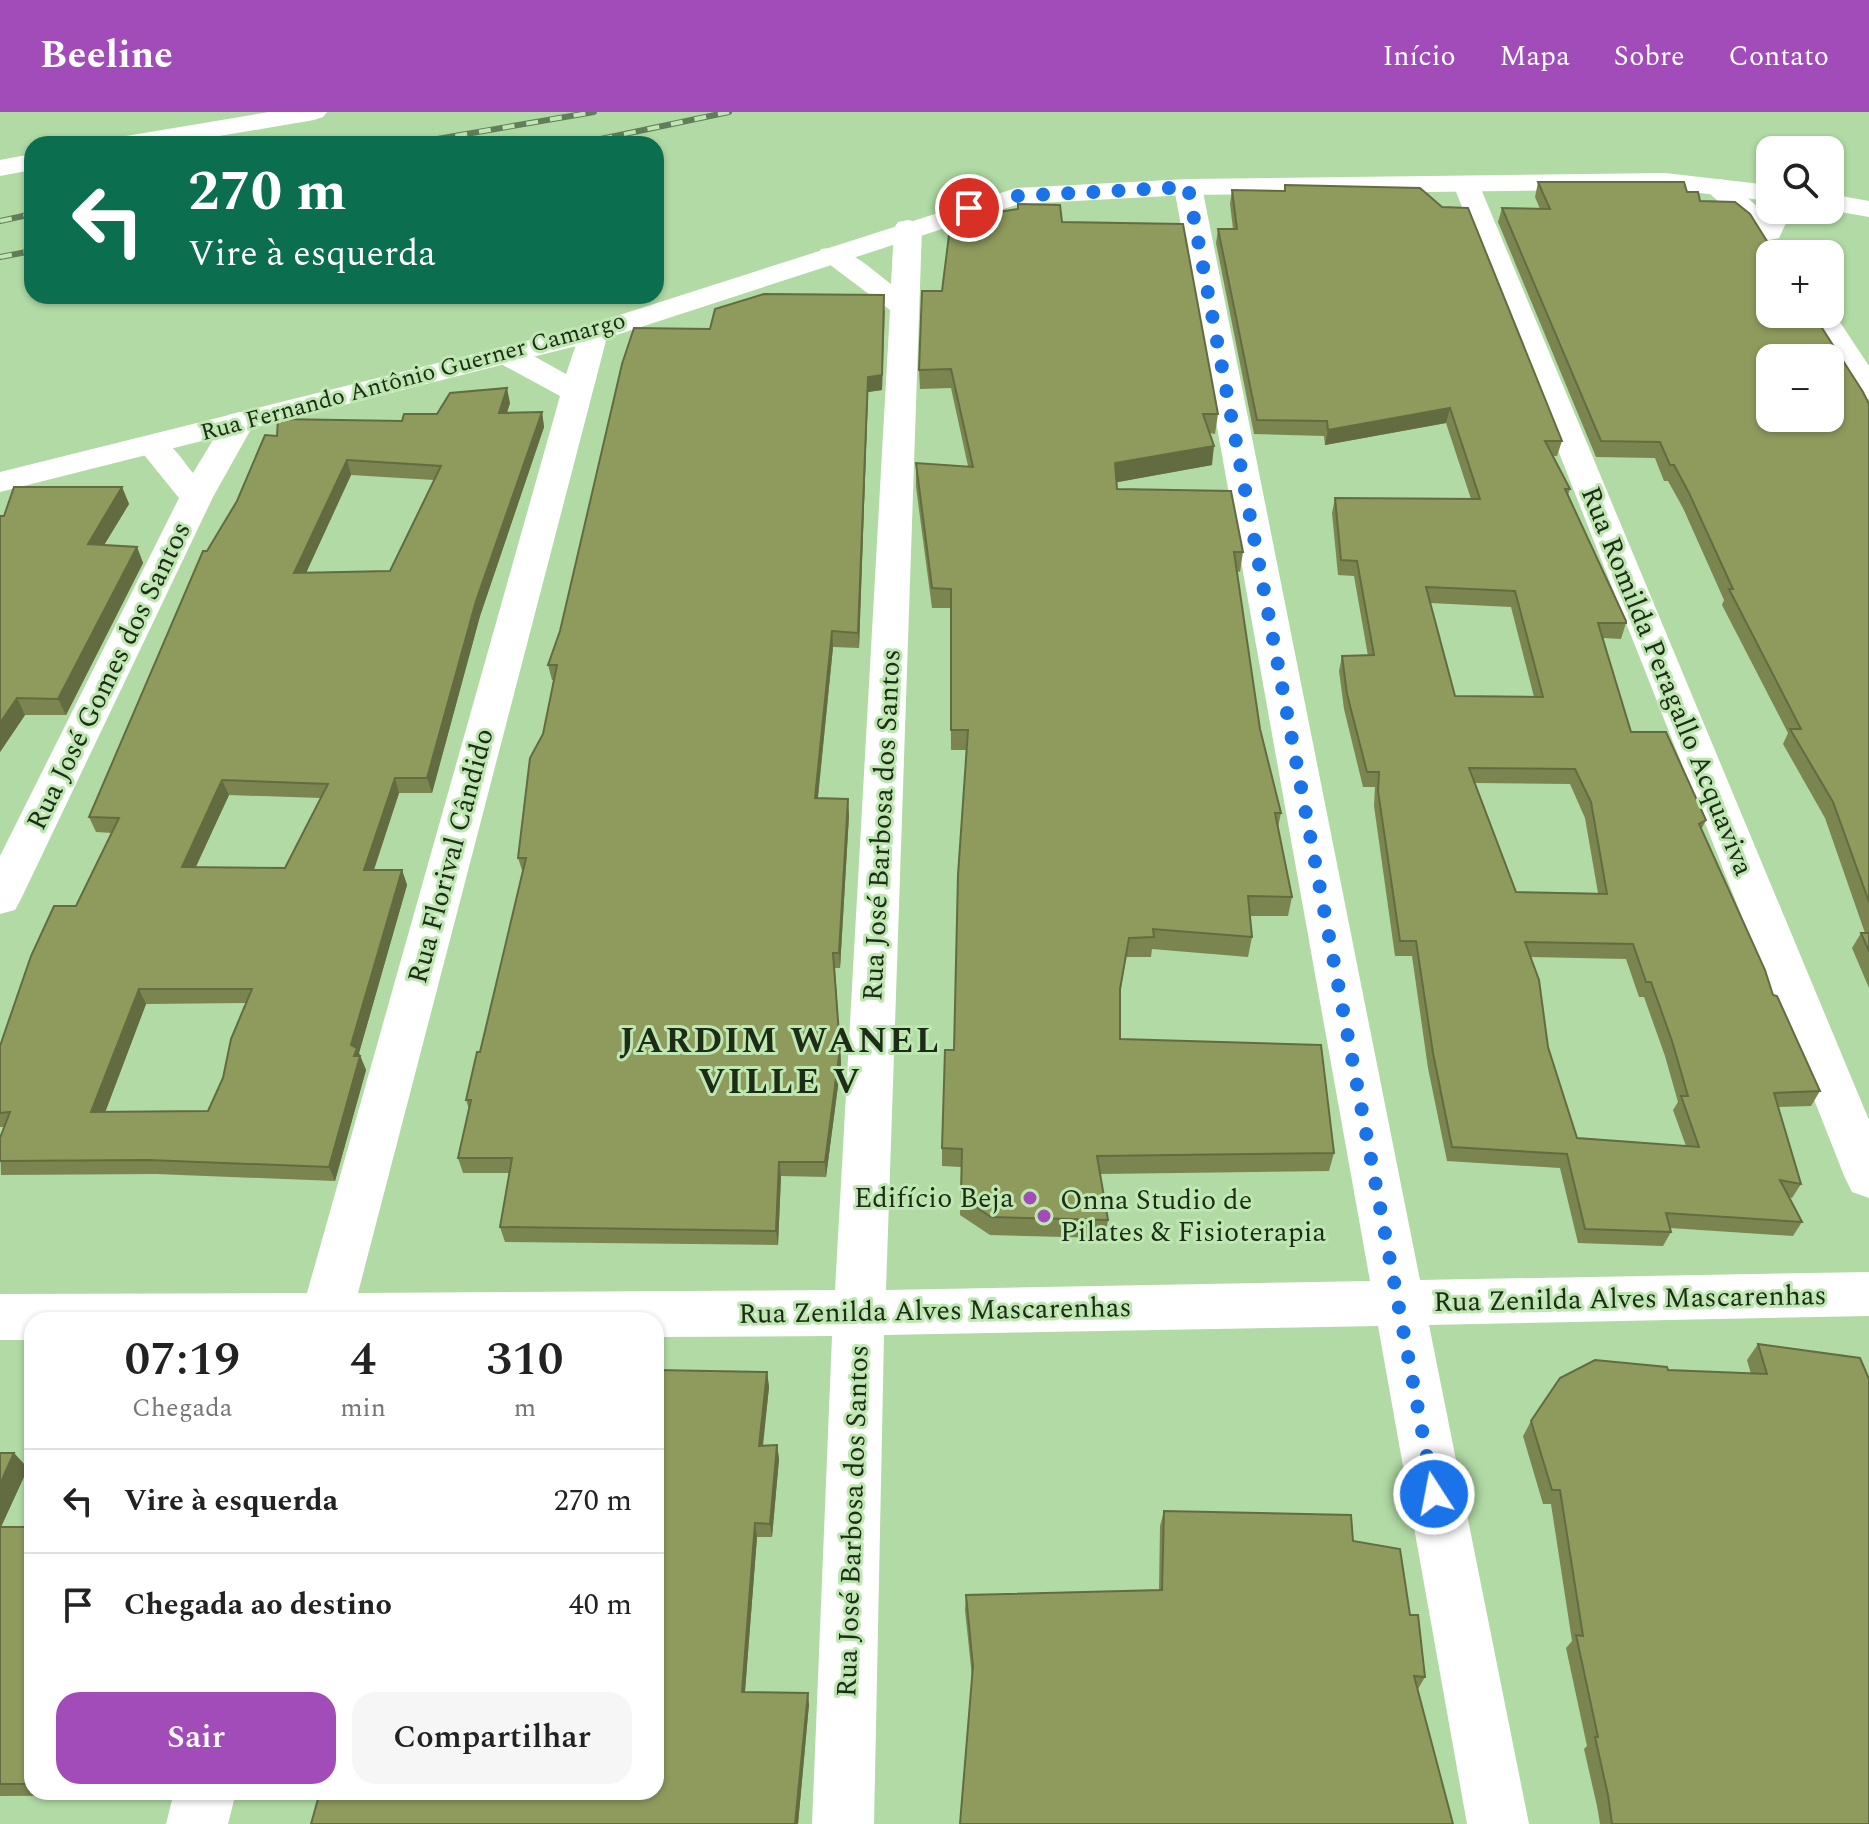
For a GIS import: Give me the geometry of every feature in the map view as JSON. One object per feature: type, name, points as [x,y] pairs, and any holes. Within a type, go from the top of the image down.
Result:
[{"type":"street","points":[[173,136],[314,112]]},
{"type":"street","points":[[0,168],[24,164]]},
{"type":"street","name":"Rua Fernando Antônio Guerner Camargo","points":[[0,482],[593,333],[908,228],[1016,196],[1188,187],[1665,181],[1756,191]]},
{"type":"street","name":"Rua Romilda Peragallo Acquaviva","points":[[1466,184],[1869,1178]]},
{"type":"street","points":[[1188,187],[1397,1304],[1498,1824]]},
{"type":"street","points":[[1719,187],[1777,232]]},
{"type":"street","points":[[1844,205],[1869,209]]},
{"type":"street","name":"Rua José Barbosa dos Santos","points":[[843,1824],[859,1313],[908,228]]},
{"type":"street","points":[[831,255],[905,307]]},
{"type":"street","points":[[1830,328],[1869,390]]},
{"type":"street","name":"Rua Florival Cândido","points":[[328,1312],[593,333]]},
{"type":"street","points":[[510,356],[577,392]]},
{"type":"street","name":"Rua José Gomes dos Santos","points":[[0,899],[196,497],[239,422]]},
{"type":"street","name":"Rua José Gomes dos Santos","points":[[152,445],[196,497]]},
{"type":"street","name":"Rua Zenilda Alves Mascarenhas","points":[[664,1315],[1869,1294]]},
{"type":"street","name":"Rua Zenilda Alves Mascarenhas","points":[[0,1317],[24,1317]]},
{"type":"street","points":[[197,1824],[203,1800]]},
{"type":"building","points":[[1538,182],[1684,182],[1687,192],[1698,192],[1700,201],[1735,202],[1750,214],[1766,240],[1756,240],[1756,328],[1822,328],[1832,344],[1756,344],[1756,432],[1844,432],[1844,362],[1863,392],[1869,404],[1869,902],[1833,802],[1790,729],[1801,729],[1729,589],[1733,589],[1689,493],[1674,465],[1670,465],[1660,442],[1601,441],[1502,208],[1550,209]]},
{"type":"building","points":[[1285,185],[1420,188],[1442,207],[1468,208],[1562,441],[1545,441],[1570,489],[1565,489],[1626,621],[1598,623],[1631,732],[1666,732],[1706,820],[1699,824],[1765,970],[1773,995],[1777,996],[1820,1091],[1774,1093],[1801,1184],[1780,1180],[1802,1222],[1666,1213],[1671,1232],[1585,1229],[1567,1154],[1452,1147],[1433,1053],[1416,941],[1400,941],[1378,791],[1379,772],[1367,772],[1347,694],[1342,656],[1374,655],[1357,561],[1341,560],[1335,498],[1480,499],[1450,408],[1328,430],[1327,421],[1257,420],[1218,229],[1237,229],[1232,190],[1285,191]],"holes":[[[1426,587],[1515,591],[1543,697],[1455,696]],[[1469,768],[1575,769],[1591,802],[1607,894],[1516,892]],[[1525,942],[1633,944],[1646,982],[1651,982],[1672,1041],[1688,1096],[1681,1096],[1699,1147],[1577,1138],[1548,1047],[1539,980]]]},
{"type":"building","points":[[1018,204],[1060,205],[1062,222],[1183,224],[1218,414],[1203,414],[1214,446],[1115,463],[1117,489],[1231,491],[1243,552],[1234,552],[1260,729],[1281,813],[1275,813],[1292,897],[1248,896],[1252,937],[1153,929],[1154,937],[1129,938],[1120,989],[1120,1039],[1321,1045],[1334,1153],[1097,1156],[1108,1220],[991,1217],[961,1197],[962,1149],[942,1148],[945,1050],[954,1050],[958,875],[968,730],[951,730],[951,589],[932,588],[916,463],[973,467],[951,369],[919,370],[922,291],[942,291],[951,219],[1018,209]]},
{"type":"building","points":[[764,294],[884,295],[882,375],[868,377],[858,633],[832,631],[815,798],[848,799],[839,953],[833,953],[840,1048],[825,1162],[779,1162],[776,1231],[500,1227],[512,1158],[458,1158],[471,1100],[466,1100],[526,858],[518,858],[530,758],[543,734],[557,665],[548,665],[560,631],[622,364],[634,328],[710,329],[715,309]]},
{"type":"building","points":[[507,388],[499,413],[542,412],[476,601],[427,778],[395,778],[364,870],[402,870],[351,1045],[357,1048],[354,1056],[360,1056],[329,1167],[148,1160],[0,1161],[0,1138],[10,1112],[0,1113],[0,1046],[31,956],[54,906],[76,906],[119,818],[89,817],[203,551],[207,551],[237,501],[265,435],[277,436],[278,419],[402,421],[404,414],[437,414],[450,393]],"holes":[[[347,460],[441,466],[390,571],[294,573]],[[222,780],[328,784],[285,868],[182,867]],[[139,989],[252,989],[231,1039],[223,1078],[208,1111],[91,1112]]]},
{"type":"building","points":[[14,487],[122,487],[88,544],[137,547],[58,699],[17,698],[0,723],[0,516],[4,516]]},
{"type":"building","points":[[1861,933],[1869,933],[1869,951]]},
{"type":"building","points":[[1758,1344],[1860,1358],[1869,1379],[1869,1824],[1612,1824],[1595,1737],[1598,1737],[1576,1635],[1583,1636],[1560,1490],[1552,1490],[1531,1421],[1560,1378],[1595,1360],[1667,1367],[1668,1370],[1767,1374]]},
{"type":"building","points":[[664,1370],[767,1372],[759,1446],[777,1445],[770,1524],[755,1523],[742,1692],[808,1693],[795,1824],[311,1824],[318,1800],[664,1800]]},
{"type":"building","points":[[0,1453],[14,1453],[0,1484]]},
{"type":"building","points":[[1164,1511],[1351,1515],[1353,1541],[1400,1549],[1410,1615],[1418,1615],[1425,1677],[1414,1676],[1453,1824],[960,1824],[973,1666],[966,1595],[1162,1590]]},
{"type":"building","points":[[0,1527],[24,1527],[24,1784],[0,1784]]},
{"type":"railway","points":[[454,136],[594,112]]},
{"type":"railway","points":[[615,136],[729,112]]},
{"type":"railway","points":[[0,221],[24,216]]},
{"type":"railway","points":[[0,257],[24,252]]},
{"type":"place","name":"Edifício Beja","points":[[1030,1198]]},
{"type":"place","name":"Onna Studio de Pilates & Fisioterapia","points":[[1044,1216]]},
{"type":"district","name":"JARDIM WANEL VILLE V","points":[[780,1062]]},
{"type":"route","points":[[969,208],[1016,196],[1082,190],[1188,187],[1434,1494]]}]
